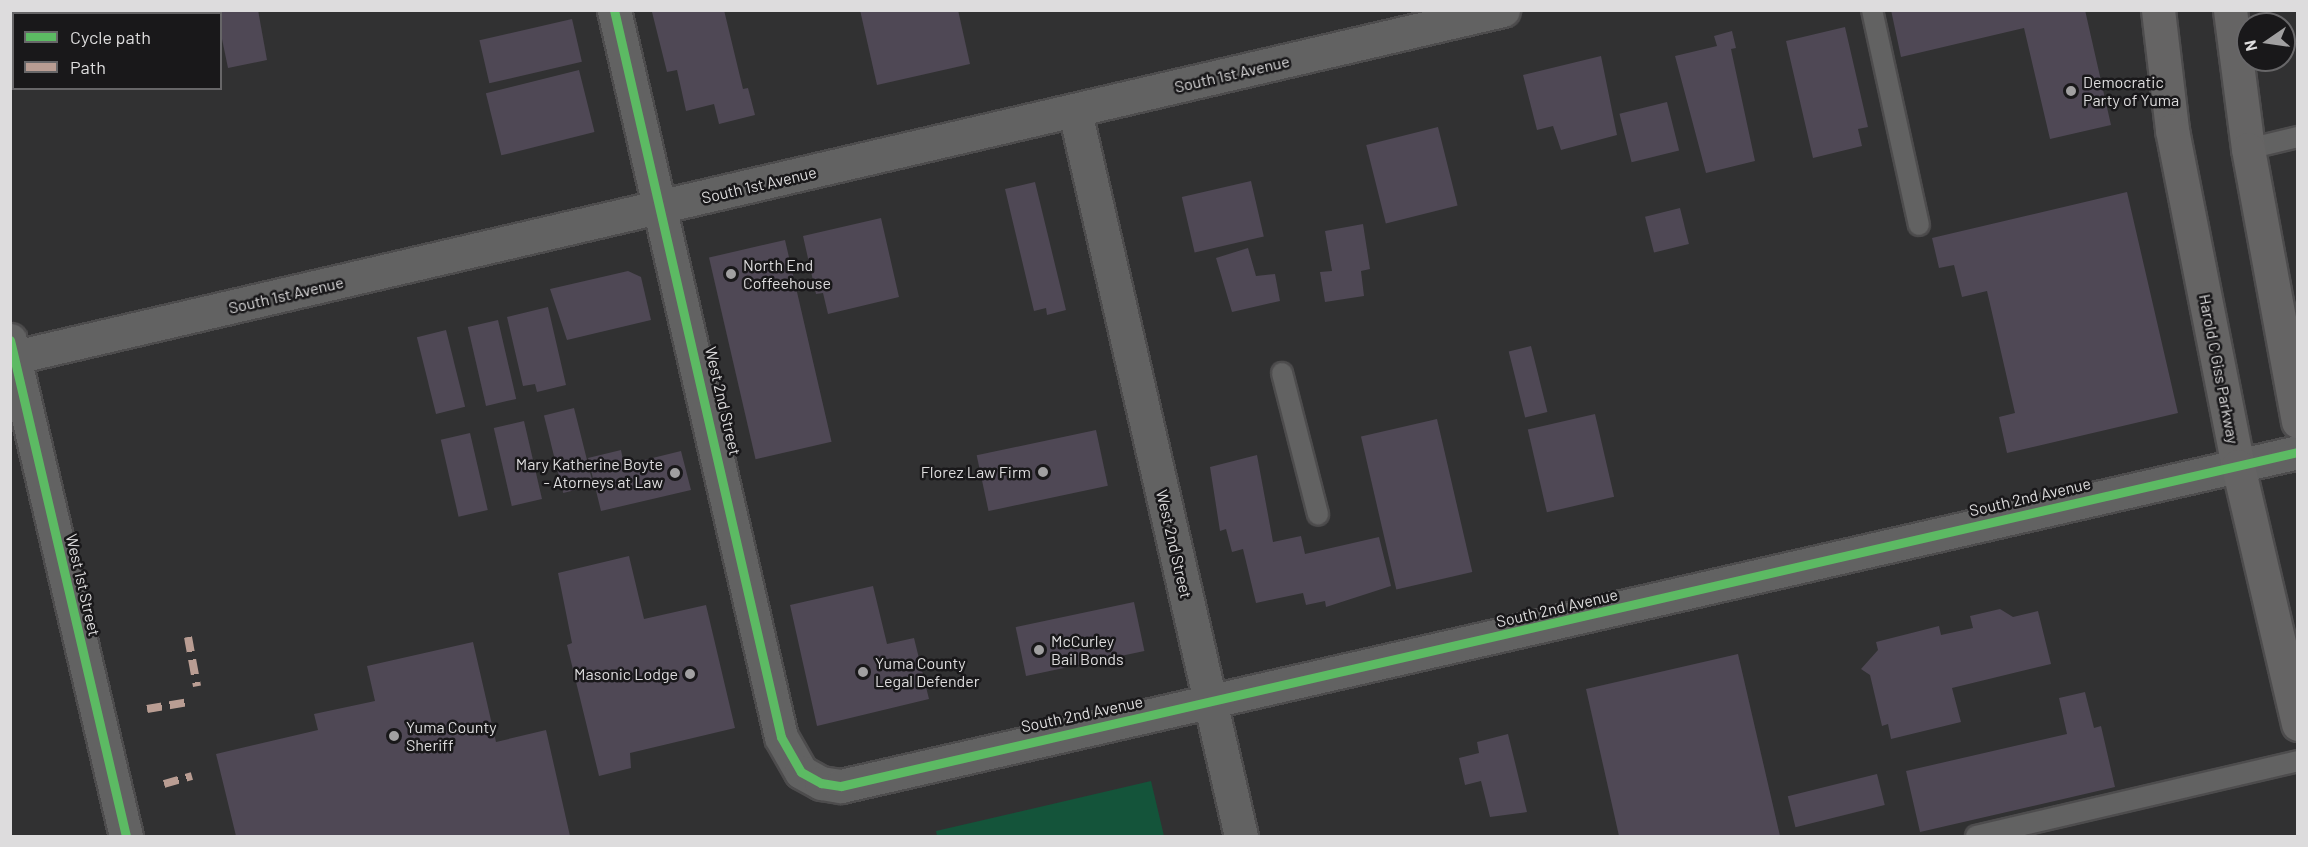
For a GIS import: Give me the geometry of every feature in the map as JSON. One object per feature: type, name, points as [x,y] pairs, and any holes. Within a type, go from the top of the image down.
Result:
[{"type":"main road","name":"Harold C Giss Parkway","points":[[2158,10],[2172,130],[2238,466],[2298,724]]},
{"type":"main road","points":[[2230,10],[2248,149],[2298,421]]},
{"type":"street","name":"West 2nd Street","points":[[614,10],[663,208],[781,737],[801,772],[821,783]]},
{"type":"street","name":"South 1st Avenue","points":[[13,349],[663,208],[1503,10]]},
{"type":"street","name":"West 2nd Street","points":[[1075,112],[1241,837]]},
{"type":"street","name":"West 1st Street","points":[[13,349],[126,837]]},
{"type":"street","name":"South 2nd Avenue","points":[[821,783],[841,786],[2298,452]]},
{"type":"lane","points":[[1872,10],[1919,225]]},
{"type":"lane","points":[[2248,149],[2298,137]]},
{"type":"lane","points":[[1282,373],[1318,514]]},
{"type":"lane","points":[[1976,837],[2298,761]]},
{"type":"green space","points":[[1151,781],[1164,836],[937,836],[936,831]]},
{"type":"building","points":[[216,10],[258,10],[267,60],[228,68],[222,39],[222,12]]},
{"type":"building","points":[[724,10],[743,89],[748,88],[755,115],[719,124],[714,104],[686,111],[677,70],[667,72],[652,12]]},
{"type":"building","points":[[860,10],[958,10],[970,64],[877,85]]},
{"type":"building","name":"Democratic Party of Yuma","points":[[1891,10],[2085,10],[2111,125],[2050,139],[2024,28],[1901,57]]},
{"type":"building","points":[[572,19],[582,62],[489,83],[479,40]]},
{"type":"building","points":[[1845,27],[1868,127],[1858,129],[1862,146],[1813,158],[1786,41]]},
{"type":"building","points":[[1732,31],[1736,48],[1731,49],[1755,161],[1706,173],[1675,56],[1717,46],[1714,36]]},
{"type":"building","points":[[1601,56],[1617,135],[1561,150],[1553,126],[1537,130],[1523,75]]},
{"type":"building","points":[[579,70],[594,132],[501,155],[486,93]]},
{"type":"building","points":[[1667,102],[1679,151],[1632,162],[1619,114]]},
{"type":"building","points":[[1438,127],[1458,206],[1386,223],[1366,145]]},
{"type":"building","points":[[1251,181],[1264,237],[1195,253],[1182,197]]},
{"type":"building","points":[[1035,182],[1066,310],[1047,315],[1046,308],[1034,311],[1005,189]]},
{"type":"building","points":[[2127,192],[2178,413],[2007,453],[1999,417],[2015,413],[1987,291],[1962,297],[1954,265],[1939,268],[1932,238]]},
{"type":"building","points":[[1680,208],[1689,244],[1654,253],[1645,217]]},
{"type":"building","points":[[881,218],[899,297],[828,314],[823,293],[816,294],[803,236]]},
{"type":"building","points":[[1363,224],[1370,269],[1361,271],[1364,296],[1325,302],[1320,272],[1332,271],[1325,231]]},
{"type":"building","points":[[785,240],[832,442],[756,459],[709,258]]},
{"type":"building","points":[[1248,248],[1256,276],[1275,274],[1280,301],[1232,312],[1216,258]]},
{"type":"building","points":[[628,271],[641,277],[651,320],[567,340],[550,289]]},
{"type":"building","points":[[548,307],[566,385],[537,392],[535,384],[523,386],[507,317]]},
{"type":"building","points":[[498,320],[516,399],[486,406],[468,327]]},
{"type":"building","points":[[446,330],[465,407],[436,414],[417,337]]},
{"type":"building","points":[[1531,346],[1547,412],[1525,418],[1509,352]]},
{"type":"building","points":[[574,408],[593,486],[563,493],[544,415]]},
{"type":"building","points":[[1595,414],[1614,497],[1547,512],[1528,430]]},
{"type":"building","points":[[1437,419],[1472,572],[1396,590],[1361,437]]},
{"type":"building","points":[[524,421],[542,499],[512,506],[494,428]]},
{"type":"building","name":"Florez Law Firm","points":[[1096,430],[1108,486],[989,511],[977,455]]},
{"type":"building","points":[[470,433],[488,510],[459,517],[441,440]]},
{"type":"building","points":[[621,450],[624,465],[681,451],[691,490],[601,511],[588,458]]},
{"type":"building","points":[[1257,455],[1273,542],[1301,536],[1305,554],[1379,537],[1391,586],[1326,607],[1325,601],[1306,605],[1303,593],[1256,603],[1243,549],[1232,552],[1226,529],[1220,531],[1210,467]]},
{"type":"building","points":[[629,556],[644,619],[706,605],[735,728],[630,753],[631,768],[599,776],[567,645],[572,643],[558,573]]},
{"type":"building","name":"Yuma County Legal Defender","points":[[873,586],[887,644],[914,638],[929,699],[817,726],[790,605]]},
{"type":"building","points":[[1134,602],[1144,651],[1026,676],[1016,627]]},
{"type":"building","points":[[2000,609],[2013,617],[2038,611],[2051,664],[1952,688],[1961,722],[1891,739],[1888,724],[1882,726],[1870,675],[1861,669],[1878,650],[1876,642],[1939,626],[1941,635],[1973,628],[1970,616]]},
{"type":"building","name":"Yuma County Sheriff","points":[[473,642],[496,742],[546,730],[570,836],[236,836],[216,754],[318,730],[314,714],[375,701],[367,666]]},
{"type":"building","points":[[1738,654],[1780,836],[1619,836],[1586,689]]},
{"type":"building","points":[[2085,692],[2094,728],[2101,726],[2115,787],[1920,832],[1906,771],[2067,734],[2059,698]]},
{"type":"building","points":[[1508,734],[1527,812],[1490,817],[1481,781],[1465,785],[1459,758],[1479,753],[1477,742]]},
{"type":"building","points":[[1877,774],[1885,805],[1795,827],[1788,796]]},
{"type":"marked path","points":[[188,637],[197,686]]},
{"type":"marked path","points":[[147,709],[189,702]]},
{"type":"marked path","points":[[164,784],[192,776]]},
{"type":"cycle path","points":[[614,10],[781,737],[801,772],[821,783],[841,786],[2298,452]]},
{"type":"cycle path","points":[[10,340],[126,836]]},
{"type":"place","name":"Democratic Party of Yuma","points":[[2071,91]]},
{"type":"place","name":"North End Coffeehouse","points":[[731,274]]},
{"type":"place","name":"Florez Law Firm","points":[[1043,472]]},
{"type":"place","name":"Mary Katherine Boyte - Atorneys at Law","points":[[675,473]]},
{"type":"place","name":"McCurley Bail Bonds","points":[[1039,650]]},
{"type":"place","name":"Yuma County Legal Defender","points":[[863,672]]},
{"type":"place","name":"Masonic Lodge","points":[[690,674]]},
{"type":"place","name":"Yuma County Sheriff","points":[[394,736]]}]
